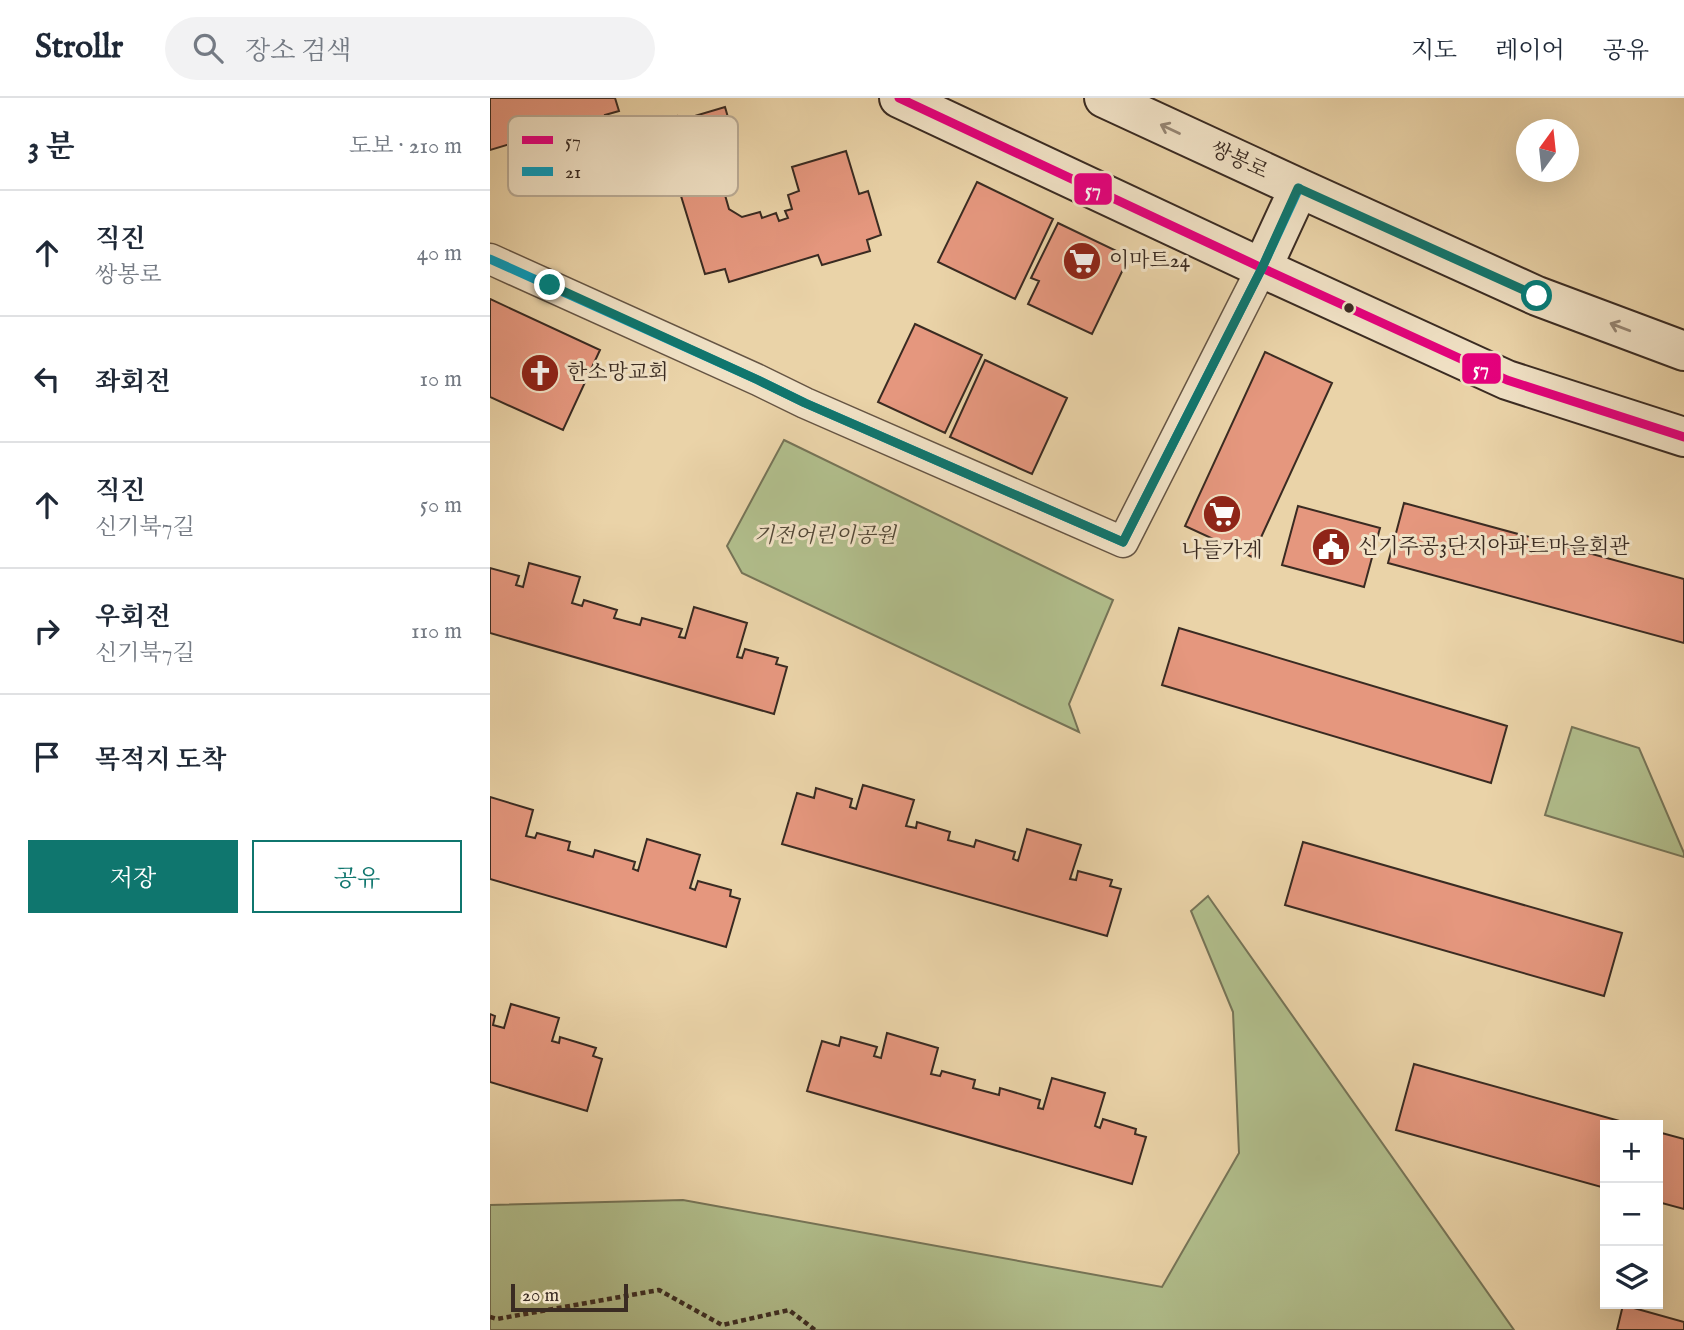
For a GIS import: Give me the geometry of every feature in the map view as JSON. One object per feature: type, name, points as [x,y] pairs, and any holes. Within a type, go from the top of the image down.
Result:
[{"type":"street","points":[[900,98],[1507,380],[1684,437]]},
{"type":"street","name":"쌍봉로","points":[[1104,98],[1537,296],[1684,351]]},
{"type":"street","points":[[490,260],[805,403],[1123,542],[1262,268],[1298,188]]},
{"type":"path","points":[[490,1317],[497,1319],[659,1290],[722,1325],[789,1310],[815,1330]]},
{"type":"green space","name":"기전어린이공원","points":[[784,440],[1113,600],[1069,704],[1079,732],[742,573],[727,546]]},
{"type":"green space","points":[[1572,727],[1639,748],[1684,857],[1545,815]]},
{"type":"green space","points":[[1208,896],[1514,1330],[490,1330],[490,1205],[683,1200],[1162,1287],[1239,1153],[1233,1012],[1191,911]]},
{"type":"building","points":[[490,98],[615,98],[619,111],[605,116],[508,116],[508,145],[490,150]]},
{"type":"building","points":[[725,107],[728,116],[695,116]]},
{"type":"building","points":[[846,151],[859,194],[868,191],[881,235],[867,240],[870,251],[822,265],[818,255],[729,282],[725,269],[705,274],[681,196],[725,196],[729,209],[742,217],[760,212],[762,218],[776,213],[779,221],[788,218],[785,211],[792,209],[788,195],[799,191],[792,167]]},
{"type":"building","points":[[977,182],[1053,219],[1015,299],[938,262]]},
{"type":"building","points":[[1058,223],[1129,257],[1092,334],[1028,304],[1039,281],[1031,278]]},
{"type":"building","name":"한소망교회","points":[[490,299],[600,350],[563,430],[490,397]]},
{"type":"building","points":[[915,324],[982,355],[945,433],[878,402]]},
{"type":"building","points":[[1265,352],[1332,383],[1252,557],[1185,526]]},
{"type":"building","points":[[985,360],[1067,398],[1032,474],[950,437]]},
{"type":"building","points":[[1404,503],[1684,579],[1684,643],[1388,563]]},
{"type":"building","name":"신기주공3단지아파트마을회관","points":[[1298,506],[1380,528],[1364,587],[1282,565]]},
{"type":"building","points":[[529,563],[580,577],[572,603],[582,606],[584,600],[617,610],[614,618],[640,625],[642,618],[682,629],[679,637],[685,638],[694,607],[747,623],[737,657],[742,658],[745,649],[778,658],[776,664],[787,667],[774,714],[490,633],[490,568],[519,576],[516,585],[523,587]]},
{"type":"building","points":[[1179,628],[1507,726],[1491,783],[1162,685]]},
{"type":"building","points":[[863,785],[914,800],[906,826],[916,828],[917,822],[950,832],[948,840],[974,847],[976,840],[1015,852],[1013,859],[1018,861],[1027,829],[1081,845],[1070,879],[1076,880],[1078,871],[1112,880],[1110,886],[1121,889],[1107,936],[782,844],[797,793],[814,798],[816,788],[852,799],[850,807],[856,809]]},
{"type":"building","points":[[490,797],[533,810],[526,836],[535,838],[537,833],[570,842],[568,850],[593,857],[595,850],[635,862],[633,869],[638,871],[647,839],[700,855],[690,888],[695,890],[698,881],[731,890],[730,896],[740,899],[726,947],[490,879]]},
{"type":"building","points":[[1303,842],[1622,933],[1604,996],[1285,905]]},
{"type":"building","points":[[511,1004],[559,1018],[552,1041],[559,1043],[560,1037],[596,1048],[593,1056],[602,1059],[587,1111],[490,1082],[490,1014],[495,1016],[493,1025],[504,1028]]},
{"type":"building","points":[[887,1033],[938,1048],[931,1074],[940,1076],[942,1071],[975,1080],[973,1088],[999,1095],[1000,1088],[1040,1100],[1038,1108],[1043,1109],[1052,1078],[1105,1093],[1095,1126],[1100,1128],[1103,1119],[1136,1129],[1135,1134],[1146,1137],[1132,1184],[807,1091],[822,1041],[839,1046],[841,1037],[877,1047],[874,1056],[881,1058]]},
{"type":"building","points":[[1414,1064],[1616,1120],[1600,1120],[1600,1187],[1396,1130]]},
{"type":"building","points":[[1663,1133],[1684,1139],[1684,1209],[1663,1203]]},
{"type":"building","points":[[1622,1309],[1637,1309],[1684,1322],[1684,1330],[1617,1330]]},
{"type":"transit line","name":"57","points":[[899,98],[1507,380],[1684,437]]},
{"type":"transit line","name":"21","points":[[490,259],[805,403],[1123,542],[1262,268],[1299,188]]},
{"type":"place","name":"이마트24","points":[[1082,261]]},
{"type":"place","name":"한소망교회","points":[[540,373]]},
{"type":"place","name":"나들가게","points":[[1222,514]]},
{"type":"place","name":"신기주공3단지아파트마을회관","points":[[1331,547]]},
{"type":"route","points":[[550,285],[805,403],[1123,542],[1262,268],[1298,188],[1537,296]]}]
